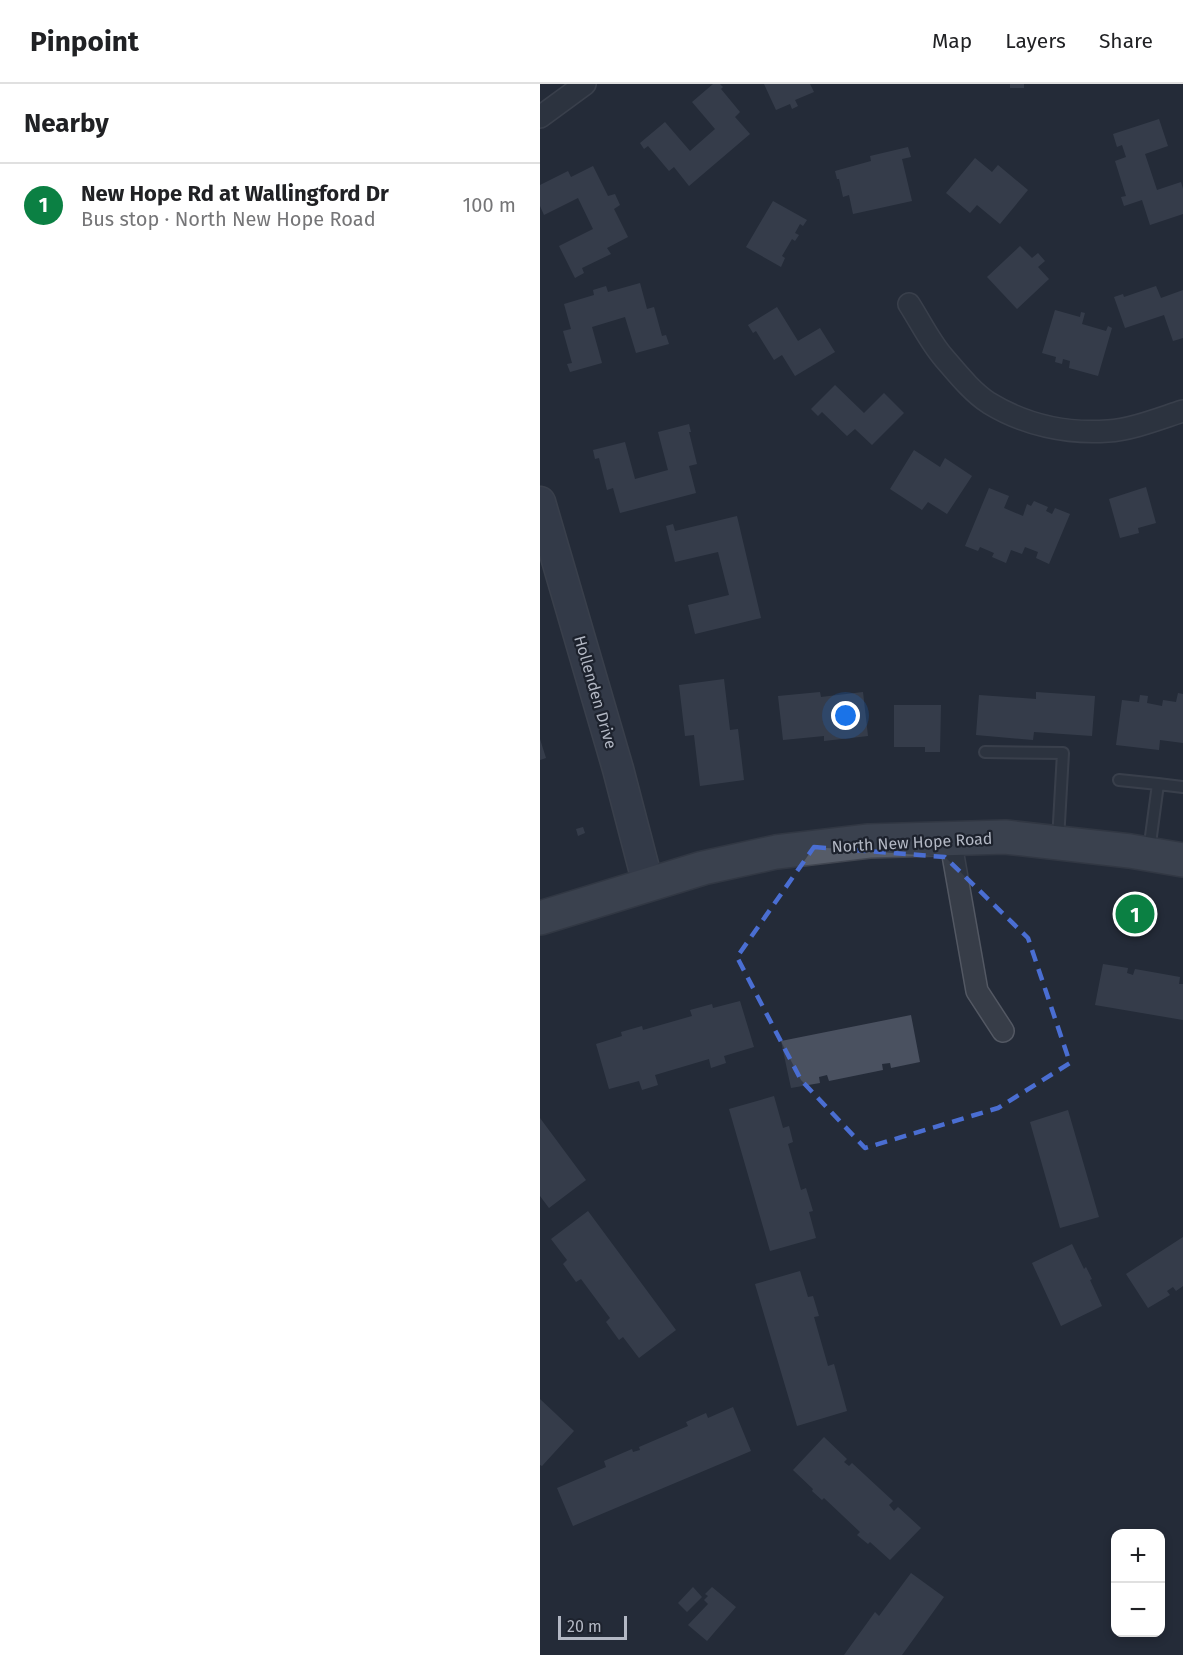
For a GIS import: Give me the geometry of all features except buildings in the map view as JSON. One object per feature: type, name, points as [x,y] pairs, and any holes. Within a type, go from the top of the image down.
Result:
[{"type":"main road","name":"North New Hope Road","points":[[540,918],[703,868],[776,852],[869,841],[1005,837],[1130,851],[1183,860]]},
{"type":"street","points":[[540,117],[585,84]]},
{"type":"street","points":[[909,304],[942,356],[988,402],[1010,414],[1065,431],[1109,431],[1151,422],[1183,411]]},
{"type":"street","name":"Hollenden Drive","points":[[540,502],[627,799],[648,884]]},
{"type":"street","points":[[950,838],[977,991],[1003,1031]]},
{"type":"lane","points":[[985,752],[1063,753],[1058,844]]},
{"type":"lane","points":[[1119,780],[1183,787]]},
{"type":"lane","points":[[1148,854],[1158,784]]},
{"type":"highlighted area","points":[[814,847],[945,857],[1028,938],[1070,1063],[998,1108],[865,1148],[801,1080],[737,957]]},
{"type":"place","name":"New Hope Rd at Wallingford Dr","points":[[1135,914]]}]
